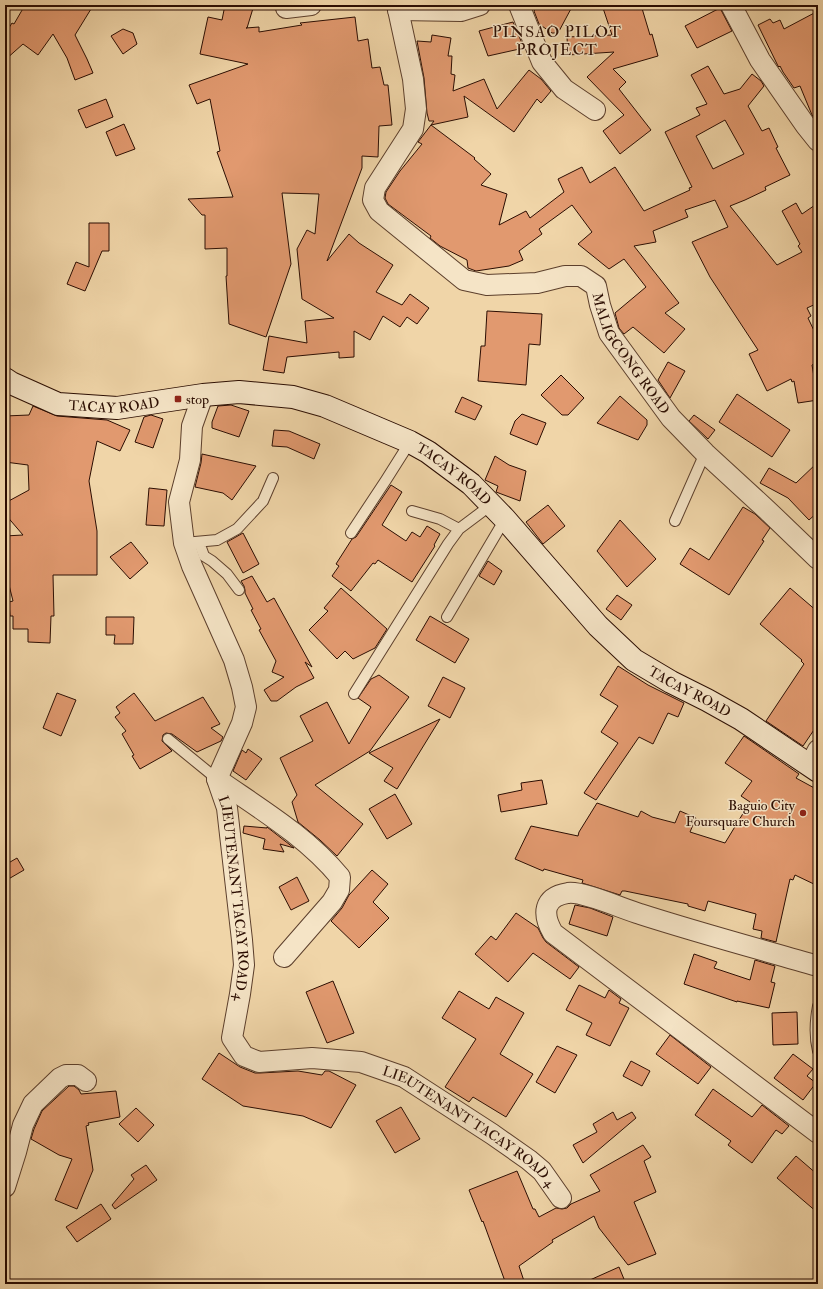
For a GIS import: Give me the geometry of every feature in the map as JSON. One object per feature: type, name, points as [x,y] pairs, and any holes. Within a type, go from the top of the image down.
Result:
[{"type":"main road","name":"TACAY ROAD","points":[[5,379],[11,384],[58,404],[117,408],[203,394],[239,392],[294,397],[325,406],[410,442],[428,452],[471,484],[498,512],[598,626],[634,660],[670,682],[707,700],[815,762]]},
{"type":"street","points":[[286,8],[311,5]]},
{"type":"street","points":[[397,7],[461,11],[480,5]]},
{"type":"street","points":[[519,5],[542,62],[564,88],[595,110]]},
{"type":"street","points":[[731,5],[760,60],[814,130]]},
{"type":"street","name":"MALIGCONG ROAD","points":[[397,7],[413,80],[416,109],[413,129],[375,188],[373,200],[379,210],[464,280],[487,285],[537,283],[565,276],[581,276],[596,286],[600,305],[609,333],[671,418],[705,453],[818,559]]},
{"type":"street","name":"LIEUTENANT TACAY ROAD 4","points":[[203,394],[192,426],[190,460],[179,502],[192,543],[192,566],[234,660],[246,707],[242,723],[217,779],[227,808],[244,965],[232,1038],[244,1056],[259,1062],[312,1058],[361,1062],[404,1077],[529,1160],[542,1171],[561,1198]]},
{"type":"street","points":[[217,779],[294,832],[332,867],[340,877],[339,890],[332,902],[284,957]]},
{"type":"street","points":[[815,1126],[553,933],[548,926],[545,913],[546,905],[555,897],[568,893],[580,894],[640,914],[818,966]]},
{"type":"street","points":[[5,1187],[23,1126],[33,1104],[60,1078],[66,1075],[78,1075],[86,1082]]},
{"type":"lane","points":[[351,533],[410,442]]},
{"type":"lane","points":[[675,521],[705,453]]},
{"type":"lane","points":[[192,543],[217,540],[237,529],[263,502],[273,478]]},
{"type":"lane","points":[[412,511],[440,519],[459,529]]},
{"type":"lane","points":[[354,694],[448,544],[459,529],[498,512]]},
{"type":"lane","points":[[447,617],[498,512]]},
{"type":"lane","points":[[192,543],[204,556],[227,574],[239,590]]},
{"type":"lane","points":[[168,739],[217,779]]},
{"type":"lane","points":[[818,1006],[814,1036],[818,1050]]},
{"type":"building","points":[[25,5],[67,5],[91,9],[75,35],[93,73],[75,80],[67,58],[53,34],[38,55],[23,44],[5,60],[5,34],[12,23],[14,24]]},
{"type":"building","points":[[225,5],[254,5],[247,28],[259,27],[259,32],[302,25],[300,23],[355,17],[358,41],[368,39],[372,68],[380,67],[384,85],[388,85],[392,125],[379,126],[378,157],[362,156],[362,168],[327,261],[349,234],[359,243],[393,265],[376,292],[402,305],[410,294],[429,308],[417,324],[407,317],[400,327],[383,316],[370,340],[354,331],[354,357],[339,358],[339,352],[287,357],[284,373],[263,370],[269,336],[307,343],[305,321],[334,318],[302,299],[297,249],[307,230],[315,234],[319,194],[282,193],[291,264],[266,337],[229,324],[226,276],[227,248],[205,249],[205,215],[202,215],[188,199],[233,197],[217,152],[220,151],[210,99],[197,104],[189,85],[248,64],[200,54],[208,17],[222,20]]},
{"type":"building","points":[[538,5],[573,5],[558,33],[552,33],[539,24],[534,11]]},
{"type":"building","points":[[602,5],[641,5],[650,35],[652,34],[658,56],[613,69],[626,82],[619,89],[651,130],[620,154],[603,131],[624,115],[587,77],[614,52],[568,55],[567,37],[612,35]]},
{"type":"building","points":[[720,8],[732,31],[697,48],[685,26]]},
{"type":"building","points":[[818,11],[818,123],[812,115],[800,86],[794,88],[780,66],[778,66],[758,25],[770,19],[773,23],[780,20],[784,29]]},
{"type":"building","points":[[513,22],[524,48],[488,56],[479,31]]},
{"type":"building","points":[[123,29],[133,33],[137,44],[123,54],[111,36]]},
{"type":"building","points":[[432,35],[451,38],[448,56],[452,56],[451,74],[455,75],[453,91],[484,79],[497,109],[529,70],[541,79],[551,91],[541,103],[537,99],[514,132],[464,96],[468,117],[431,125],[475,158],[474,159],[491,174],[481,185],[507,194],[499,225],[526,211],[530,218],[564,192],[558,179],[582,167],[590,183],[615,167],[644,211],[690,190],[689,188],[692,187],[665,132],[700,115],[696,108],[707,104],[691,75],[708,66],[724,94],[740,89],[752,74],[761,81],[764,86],[748,106],[762,131],[769,128],[778,147],[776,148],[790,175],[765,187],[766,190],[730,206],[777,265],[802,252],[798,246],[800,244],[782,211],[796,203],[802,214],[818,203],[818,303],[807,308],[811,316],[808,318],[818,339],[818,362],[812,365],[818,400],[798,403],[794,381],[792,382],[791,379],[767,391],[749,354],[758,350],[710,277],[692,242],[728,227],[715,200],[685,210],[688,217],[653,231],[656,242],[634,246],[679,303],[665,313],[685,329],[664,353],[633,327],[624,334],[619,328],[615,313],[646,287],[624,259],[609,269],[578,244],[592,232],[572,205],[539,229],[542,234],[519,251],[523,260],[509,266],[476,271],[468,268],[467,260],[440,246],[430,238],[431,236],[388,204],[385,198],[386,192],[400,171],[422,144],[418,142],[434,121],[429,121],[427,113],[424,78],[417,41],[431,42]],"holes":[[[725,120],[744,154],[713,169],[696,136]]]},
{"type":"building","points":[[106,99],[113,117],[86,128],[78,110]]},
{"type":"building","points":[[124,124],[135,149],[116,156],[106,132]]},
{"type":"building","points":[[89,223],[109,223],[109,251],[102,251],[85,291],[67,284],[76,262],[89,267]]},
{"type":"building","points":[[487,311],[542,314],[540,345],[529,344],[526,385],[478,381],[481,346],[485,346]]},
{"type":"building","points":[[668,362],[685,371],[670,398],[658,380]]},
{"type":"building","points":[[561,375],[584,398],[568,415],[562,415],[541,395]]},
{"type":"building","points":[[737,394],[790,430],[772,457],[719,422]]},
{"type":"building","points":[[620,396],[647,420],[647,425],[638,440],[597,423]]},
{"type":"building","points":[[462,397],[482,406],[475,420],[455,412]]},
{"type":"building","points":[[231,405],[249,411],[239,437],[212,428],[212,422],[218,406]]},
{"type":"building","points":[[33,406],[57,416],[107,420],[130,430],[120,451],[97,441],[89,481],[97,531],[97,575],[53,575],[54,616],[51,616],[50,643],[28,642],[28,629],[13,629],[13,616],[10,616],[9,602],[13,601],[5,569],[7,569],[5,536],[23,535],[5,514],[5,503],[29,490],[28,465],[5,462],[5,416],[29,415]]},
{"type":"building","points":[[522,414],[546,423],[537,445],[510,434],[515,421]]},
{"type":"building","points":[[151,415],[163,419],[153,448],[135,442],[144,417]]},
{"type":"building","points":[[694,415],[715,430],[708,439],[689,421]]},
{"type":"building","points":[[274,430],[289,431],[320,444],[314,459],[287,447],[272,446]]},
{"type":"building","points":[[202,454],[256,466],[232,500],[223,493],[195,487]]},
{"type":"building","points":[[495,456],[509,465],[526,471],[520,501],[496,492],[498,486],[485,480]]},
{"type":"building","points":[[818,462],[818,512],[809,520],[788,498],[760,483],[769,468],[796,483]]},
{"type":"building","points":[[391,485],[402,492],[382,525],[406,541],[412,532],[420,537],[427,526],[440,534],[434,545],[435,546],[412,582],[378,560],[375,564],[373,563],[351,591],[332,576],[339,566],[336,564]]},
{"type":"building","points":[[149,488],[167,490],[164,526],[146,525]]},
{"type":"building","points":[[548,505],[565,526],[543,544],[526,522]]},
{"type":"building","points":[[743,507],[755,514],[770,528],[762,540],[764,541],[729,595],[680,564],[690,548],[709,560]]},
{"type":"building","points":[[620,520],[656,559],[627,587],[597,551]]},
{"type":"building","points":[[243,533],[259,564],[243,573],[227,542]]},
{"type":"building","points":[[131,542],[148,563],[130,579],[110,557]]},
{"type":"building","points":[[488,561],[502,571],[494,585],[479,576]]},
{"type":"building","points":[[252,576],[267,602],[274,598],[312,667],[305,662],[314,678],[296,687],[277,701],[271,701],[264,690],[284,677],[272,672],[276,661],[259,630],[261,629],[251,610],[253,609],[241,581]]},
{"type":"building","points":[[341,588],[387,629],[375,648],[353,659],[345,651],[337,659],[309,630],[328,611],[324,608]]},
{"type":"building","points":[[790,588],[818,612],[818,724],[803,746],[766,721],[804,664],[801,661],[802,660],[760,624]]},
{"type":"building","points":[[617,595],[632,605],[621,620],[606,609]]},
{"type":"building","points":[[430,616],[469,639],[455,663],[416,640]]},
{"type":"building","points":[[106,617],[134,617],[133,644],[114,644],[115,635],[106,635]]},
{"type":"building","points":[[618,666],[648,685],[684,703],[678,717],[668,713],[653,744],[639,737],[596,800],[584,793],[618,743],[601,732],[618,706],[600,695]]},
{"type":"building","points":[[379,675],[409,697],[370,751],[315,785],[363,824],[337,856],[298,822],[292,802],[297,795],[280,758],[313,741],[300,716],[327,702],[349,744],[371,707],[358,698],[371,679]]},
{"type":"building","points":[[443,677],[465,688],[450,718],[428,706]]},
{"type":"building","points":[[57,693],[76,700],[61,736],[43,728]]},
{"type":"building","points":[[134,693],[155,721],[203,697],[220,724],[211,728],[223,737],[221,741],[197,752],[172,734],[166,733],[163,735],[162,741],[172,751],[140,769],[122,734],[126,731],[115,717],[120,713],[116,707]]},
{"type":"building","points":[[440,719],[397,789],[384,781],[393,768],[369,753]]},
{"type":"building","points":[[744,736],[799,774],[796,778],[818,790],[818,886],[795,875],[793,880],[790,879],[776,942],[761,938],[762,931],[753,929],[756,914],[708,901],[705,911],[688,906],[688,904],[625,891],[622,891],[620,895],[582,883],[583,880],[544,869],[543,871],[515,859],[531,826],[578,836],[597,803],[638,817],[641,811],[652,817],[675,823],[680,811],[696,818],[690,832],[725,843],[750,802],[741,796],[752,781],[725,763]]},
{"type":"building","points":[[248,749],[262,759],[246,780],[233,771],[242,750],[246,753]]},
{"type":"building","points":[[542,780],[547,804],[501,812],[498,795],[522,790],[521,783]]},
{"type":"building","points":[[395,794],[412,824],[387,839],[369,809]]},
{"type":"building","points":[[244,826],[267,827],[294,848],[280,844],[284,852],[263,849],[265,839],[243,833]]},
{"type":"building","points":[[17,858],[24,870],[5,881],[5,865]]},
{"type":"building","points":[[372,870],[388,884],[373,902],[389,918],[359,948],[331,921],[342,908],[349,895]]},
{"type":"building","points":[[297,877],[309,901],[291,910],[279,887]]},
{"type":"building","points":[[575,905],[590,908],[613,917],[607,936],[569,924]]},
{"type":"building","points":[[516,913],[538,928],[546,942],[579,967],[570,979],[533,953],[508,982],[475,954],[491,936],[496,940]]},
{"type":"building","points":[[694,954],[717,962],[714,968],[750,980],[755,960],[775,966],[771,982],[775,983],[769,1008],[737,1002],[684,984]]},
{"type":"building","points":[[333,981],[354,1033],[327,1043],[306,992]]},
{"type":"building","points":[[579,985],[605,998],[609,990],[621,999],[619,1003],[629,1008],[610,1046],[586,1035],[592,1023],[566,1010]]},
{"type":"building","points":[[459,991],[489,1009],[496,997],[524,1013],[500,1054],[533,1074],[506,1117],[473,1097],[469,1102],[445,1087],[476,1039],[442,1018]]},
{"type":"building","points":[[797,1012],[798,1044],[773,1045],[772,1013]]},
{"type":"building","points":[[670,1035],[711,1067],[698,1084],[656,1054]]},
{"type":"building","points":[[557,1046],[577,1055],[555,1093],[536,1082]]},
{"type":"building","points":[[219,1053],[240,1067],[255,1073],[298,1071],[322,1075],[325,1071],[329,1071],[356,1085],[331,1128],[303,1116],[243,1106],[202,1079]]},
{"type":"building","points":[[793,1054],[813,1069],[807,1076],[816,1083],[803,1100],[774,1078]]},
{"type":"building","points":[[631,1061],[650,1071],[642,1086],[623,1076]]},
{"type":"building","points":[[69,1086],[74,1086],[81,1094],[116,1091],[120,1117],[88,1123],[89,1125],[86,1126],[93,1170],[77,1209],[55,1200],[72,1159],[59,1155],[31,1139],[42,1111]]},
{"type":"building","points":[[713,1089],[752,1117],[762,1105],[789,1126],[782,1134],[776,1130],[752,1163],[728,1145],[731,1141],[695,1115]]},
{"type":"building","points":[[401,1107],[420,1139],[395,1153],[376,1121]]},
{"type":"building","points":[[136,1108],[154,1125],[138,1142],[119,1124]]},
{"type":"building","points":[[613,1112],[617,1120],[632,1112],[636,1118],[583,1163],[573,1145],[597,1132],[593,1124]]},
{"type":"building","points":[[643,1145],[651,1157],[644,1161],[656,1192],[634,1202],[656,1254],[628,1265],[599,1228],[594,1216],[552,1240],[553,1242],[519,1266],[525,1284],[506,1284],[483,1221],[482,1222],[469,1190],[517,1171],[533,1209],[535,1209],[539,1217],[556,1208],[567,1208],[571,1204],[600,1191],[590,1175]]},
{"type":"building","points":[[796,1156],[818,1175],[818,1213],[777,1178]]},
{"type":"building","points":[[146,1165],[157,1180],[115,1209],[112,1205],[134,1179],[131,1175]]},
{"type":"building","points":[[101,1204],[111,1219],[77,1242],[66,1227]]},
{"type":"building","points":[[619,1267],[626,1284],[581,1284]]},
{"type":"place","name":"stop","points":[[178,399]]},
{"type":"place","name":"Baguio City Foursquare Church","points":[[803,813]]},
{"type":"district","name":"PINSAO PILOT PROJECT","points":[[557,40]]}]
